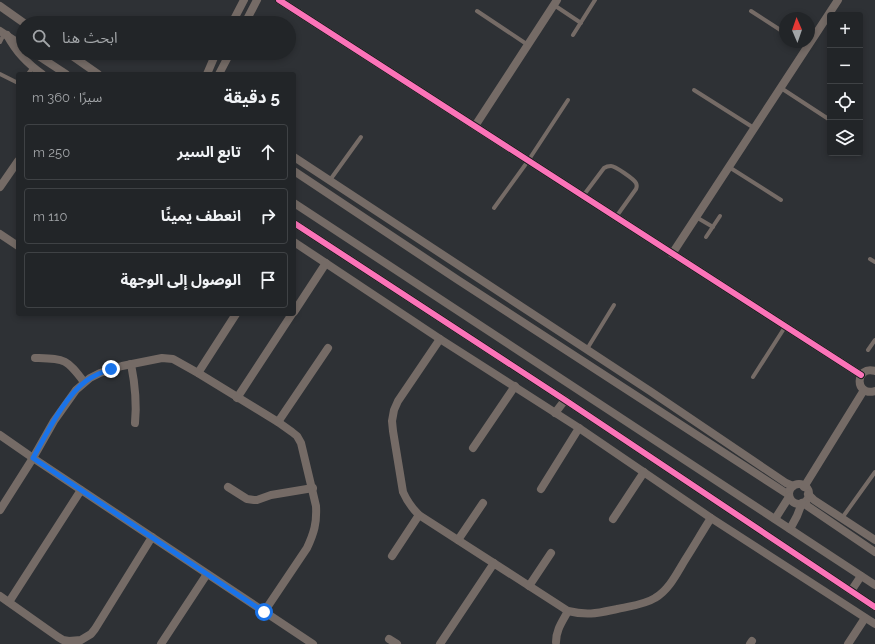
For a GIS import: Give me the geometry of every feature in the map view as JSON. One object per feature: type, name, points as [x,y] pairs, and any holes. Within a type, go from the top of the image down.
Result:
[{"type":"street","points":[[236,16],[244,0]]},
{"type":"street","points":[[249,16],[257,0]]},
{"type":"street","points":[[279,0],[861,375]]},
{"type":"street","points":[[832,12],[837,0]]},
{"type":"street","points":[[475,126],[556,3]]},
{"type":"street","points":[[0,6],[16,17]]},
{"type":"street","points":[[815,36],[827,20]]},
{"type":"street","points":[[4,34],[16,42]]},
{"type":"street","points":[[4,34],[16,50]]},
{"type":"street","points":[[672,254],[806,48]]},
{"type":"street","points":[[24,60],[31,70]]},
{"type":"street","points":[[45,60],[63,72]]},
{"type":"street","points":[[78,60],[95,72]]},
{"type":"street","points":[[208,72],[213,60]]},
{"type":"street","points":[[220,72],[226,60]]},
{"type":"street","points":[[296,158],[780,478],[793,486],[799,485],[806,490],[814,500],[875,540]]},
{"type":"street","points":[[0,187],[16,164]]},
{"type":"street","points":[[296,172],[789,496],[790,500],[794,503],[803,503],[875,552]]},
{"type":"street","points":[[296,204],[875,585]]},
{"type":"street","points":[[296,224],[564,400],[875,607]]},
{"type":"street","points":[[0,234],[16,245]]},
{"type":"street","points":[[296,243],[440,339],[579,428],[711,518],[875,624]]},
{"type":"street","points":[[296,308],[326,263]]},
{"type":"street","points":[[458,280],[465,270]]},
{"type":"street","points":[[198,373],[235,316]]},
{"type":"street","points":[[237,398],[291,316]]},
{"type":"street","points":[[440,339],[398,401],[394,410],[392,421],[403,492],[410,506],[419,515],[568,611],[588,615],[644,603],[661,594],[671,581],[711,518]]},
{"type":"street","points":[[278,422],[328,348]]},
{"type":"street","points":[[35,358],[57,359],[64,361],[71,366],[84,382]]},
{"type":"street","points":[[0,510],[33,458],[54,421],[76,390],[84,382],[100,373],[130,364],[162,358],[173,359],[278,422],[297,436],[302,443],[313,488],[317,516],[316,527],[307,548],[264,612]]},
{"type":"street","points":[[130,364],[136,395],[135,423]]},
{"type":"street","points":[[875,371],[866,371],[859,379],[861,387],[864,390],[870,392],[875,390]]},
{"type":"street","points":[[473,448],[515,386]]},
{"type":"street","points":[[790,529],[803,503],[807,499],[806,490],[864,390]]},
{"type":"street","points":[[555,413],[564,400]]},
{"type":"street","points":[[541,489],[579,428]]},
{"type":"street","points":[[0,435],[313,644]]},
{"type":"street","points":[[613,519],[644,472]]},
{"type":"street","points":[[775,519],[789,496],[790,490],[793,486]]},
{"type":"street","points":[[228,487],[247,499],[254,500],[271,495],[313,488]]},
{"type":"street","points":[[9,602],[81,490]]},
{"type":"street","points":[[458,540],[483,503]]},
{"type":"street","points":[[392,556],[419,515]]},
{"type":"street","points":[[0,596],[58,637],[69,641],[81,640],[86,638],[95,629],[152,537]]},
{"type":"street","points":[[529,586],[551,553]]},
{"type":"street","points":[[789,568],[798,556]]},
{"type":"street","points":[[440,644],[494,563]]},
{"type":"street","points":[[161,644],[207,574]]},
{"type":"street","points":[[851,591],[862,576]]},
{"type":"street","points":[[556,642],[558,628],[568,611]]},
{"type":"street","points":[[848,644],[865,618]]},
{"type":"street","points":[[389,639],[397,644]]},
{"type":"lane","points":[[573,35],[595,0]]},
{"type":"lane","points":[[556,3],[581,23]]},
{"type":"lane","points":[[477,11],[528,45]]},
{"type":"lane","points":[[751,11],[779,29]]},
{"type":"lane","points":[[0,42],[4,34]]},
{"type":"lane","points":[[0,74],[16,82]]},
{"type":"lane","points":[[780,88],[827,118]]},
{"type":"lane","points":[[694,90],[754,128]]},
{"type":"lane","points":[[494,208],[528,161],[568,100]]},
{"type":"lane","points":[[330,181],[361,137]]},
{"type":"lane","points":[[583,196],[604,168],[609,166],[615,167],[635,181],[637,187],[616,218]]},
{"type":"lane","points":[[729,167],[781,200]]},
{"type":"lane","points":[[706,237],[720,216]]},
{"type":"lane","points":[[696,217],[713,227]]},
{"type":"lane","points":[[870,259],[875,262]]},
{"type":"lane","points":[[586,349],[614,305]]},
{"type":"lane","points":[[753,377],[786,326]]},
{"type":"lane","points":[[868,350],[875,340]]},
{"type":"lane","points":[[842,518],[875,472]]},
{"type":"cycle path","points":[[279,0],[861,375]]},
{"type":"cycle path","points":[[296,224],[565,400],[875,607]]},
{"type":"route","points":[[111,369],[90,378],[76,390],[54,421],[33,458],[264,612]]}]
